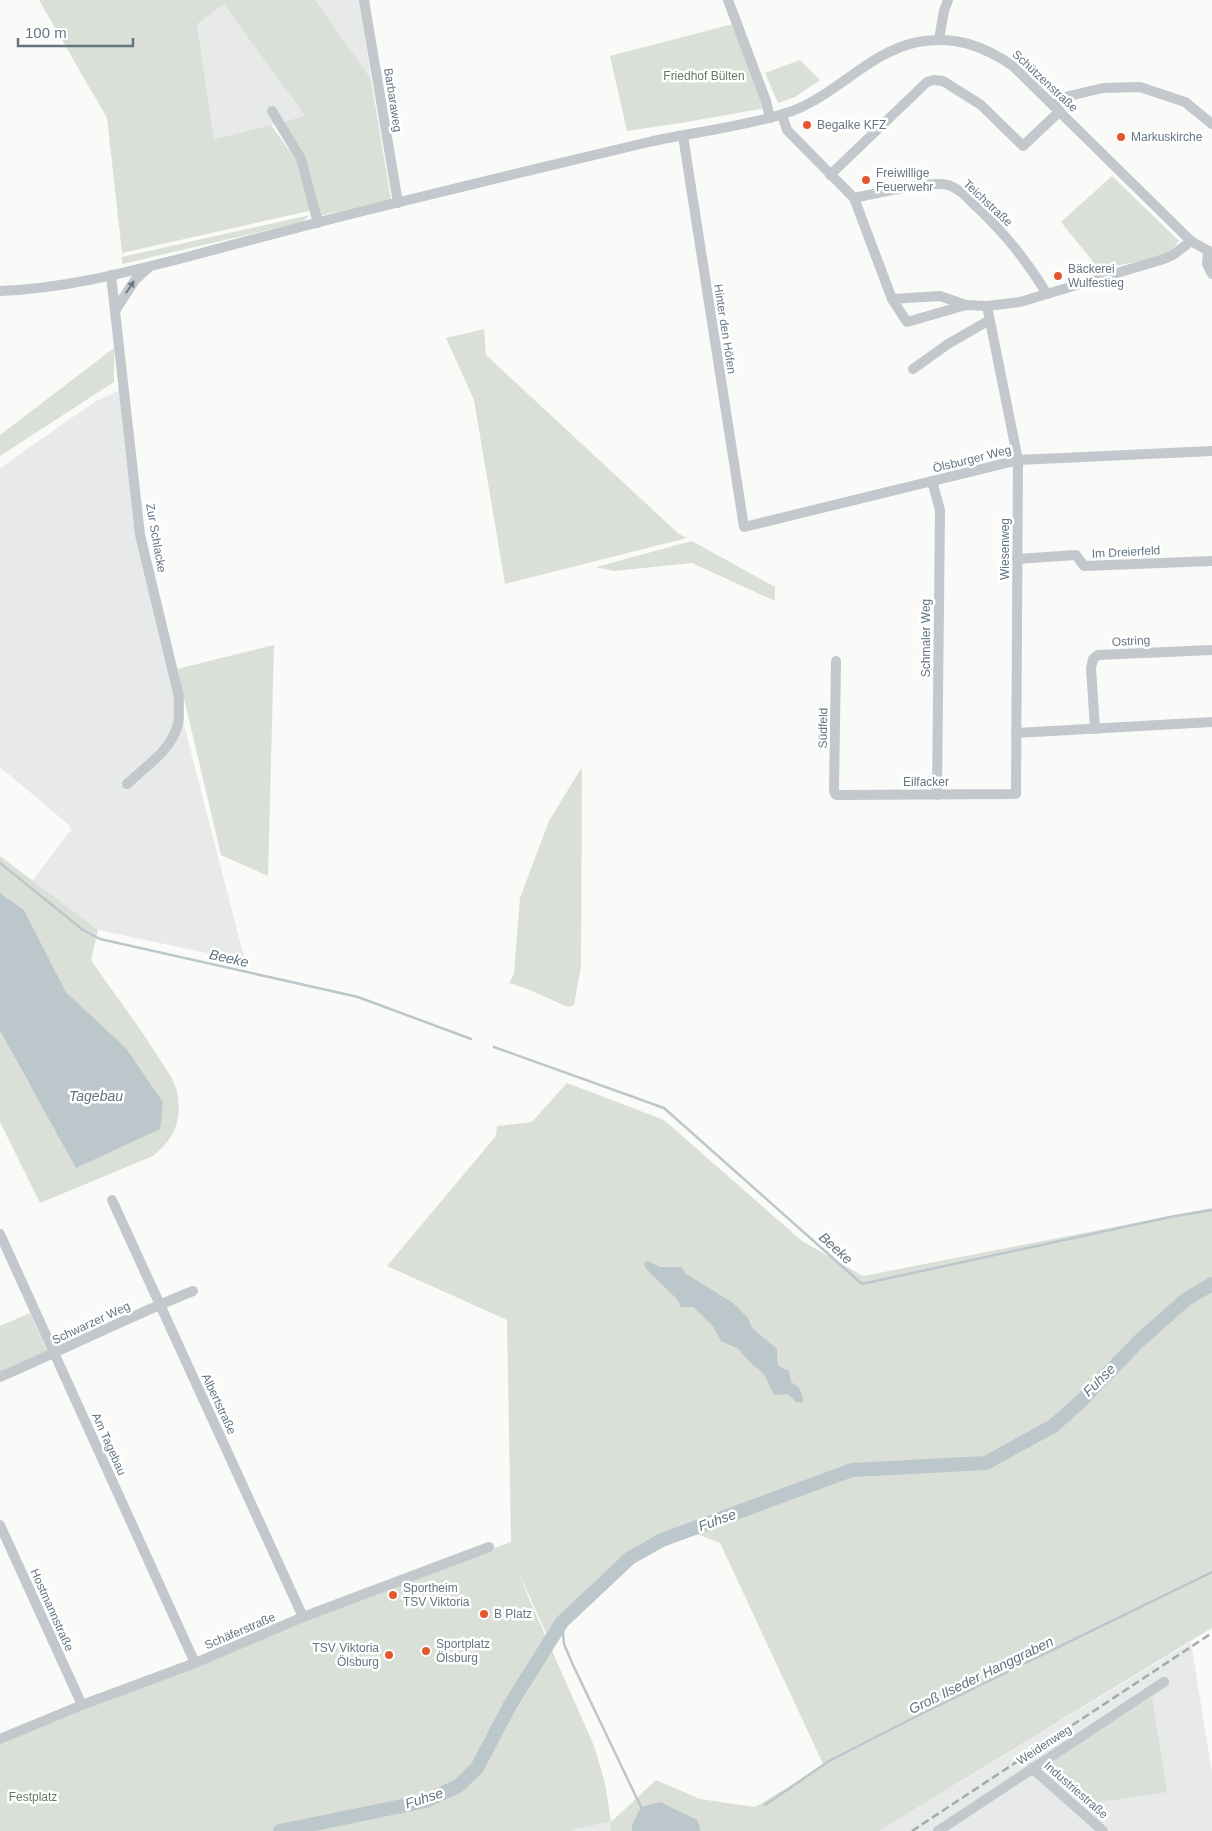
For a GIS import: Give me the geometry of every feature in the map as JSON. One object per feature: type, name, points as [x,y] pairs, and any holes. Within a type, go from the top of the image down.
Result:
[{"type":"street","name":"Barbaraweg","points":[[364,0],[398,203]]},
{"type":"street","points":[[728,0],[766,101],[770,118]]},
{"type":"street","points":[[938,39],[948,0]]},
{"type":"street","name":"Schützenstraße","points":[[0,291],[42,288],[111,275],[656,141],[782,115],[813,103],[874,61],[898,48],[917,42],[938,39],[959,41],[978,46],[994,52],[1014,66],[1146,198],[1191,240],[1210,252]]},
{"type":"street","points":[[830,175],[927,82],[934,80],[944,82],[981,105],[1023,146],[1057,108],[1060,99],[1103,88],[1140,87],[1185,102],[1212,124]]},
{"type":"street","points":[[272,112],[302,159],[318,223]]},
{"type":"street","points":[[782,115],[788,130],[854,198],[892,299],[907,322],[966,305]]},
{"type":"street","name":"Hinter den Höfen","points":[[683,136],[744,527]]},
{"type":"street","name":"Teichstraße","points":[[854,198],[896,189],[934,184],[947,185],[960,190],[1001,230],[1029,264],[1047,294]]},
{"type":"street","points":[[892,299],[940,296],[966,305],[987,306],[1020,302],[1164,259],[1173,255],[1191,240]]},
{"type":"street","points":[[1210,252],[1208,264],[1212,274]]},
{"type":"street","points":[[115,311],[135,280],[150,266]]},
{"type":"street","name":"Zur Schlacke","points":[[111,275],[140,535],[179,697],[178,724],[171,739],[160,756],[127,784]]},
{"type":"street","name":"Wiesenweg","points":[[987,306],[988,321],[1018,460],[1016,794]]},
{"type":"street","points":[[913,369],[948,344],[988,321]]},
{"type":"street","name":"Ölsburger Weg","points":[[744,527],[1018,460],[1212,452]]},
{"type":"street","name":"Schmaler Weg","points":[[932,481],[940,510],[937,795]]},
{"type":"street","name":"Im Dreierfeld","points":[[1017,559],[1076,555],[1084,566],[1212,561]]},
{"type":"street","name":"Ostring","points":[[1095,729],[1091,668],[1093,659],[1098,655],[1212,650]]},
{"type":"street","name":"Südfeld","points":[[836,661],[834,791],[836,794]]},
{"type":"street","points":[[1016,733],[1212,722]]},
{"type":"street","name":"Eilfacker","points":[[836,794],[1016,794]]},
{"type":"street","name":"Albertstraße","points":[[112,1200],[303,1617]]},
{"type":"street","name":"Am Tagebau","points":[[0,1234],[195,1663]]},
{"type":"street","name":"Schwarzer Weg","points":[[0,1377],[160,1304],[193,1291]]},
{"type":"street","name":"Hostmannstraße","points":[[0,1525],[82,1705]]},
{"type":"street","name":"Schäferstraße","points":[[0,1739],[82,1705],[195,1663],[303,1617],[489,1547]]},
{"type":"street","name":"Weidenweg","points":[[938,1831],[1164,1682]]},
{"type":"street","name":"Industriestraße","points":[[1032,1768],[1103,1831]]},
{"type":"shaded area","points":[[315,0],[360,0],[371,79]]},
{"type":"shaded area","points":[[224,3],[306,117],[214,139],[197,23]]},
{"type":"shaded area","points":[[120,390],[135,536],[245,961],[98,930],[32,881],[71,830],[69,825],[0,767],[0,468],[96,401]]},
{"type":"shaded area","points":[[1191,1642],[1212,1773],[1212,1831],[879,1831]]},
{"type":"shaded area","points":[[611,1822],[611,1831],[572,1831],[573,1829]]},
{"type":"green space","points":[[39,0],[315,0],[371,79],[391,200],[319,216],[283,122],[305,116],[224,4],[197,24],[214,139],[271,125],[296,160],[311,207],[309,211],[122,253],[107,118]]},
{"type":"green space","name":"Friedhof Bülten","points":[[733,24],[765,108],[627,131],[610,56]]},
{"type":"green space","points":[[800,60],[820,80],[795,97],[778,103],[765,73]]},
{"type":"green space","points":[[1112,176],[1179,241],[1169,253],[1158,258],[1099,269],[1061,222]]},
{"type":"green space","points":[[310,215],[302,222],[122,264],[122,257]]},
{"type":"green space","points":[[484,329],[486,355],[679,534],[687,538],[505,584],[474,400],[446,338]]},
{"type":"green space","points":[[114,348],[114,382],[0,456],[0,435]]},
{"type":"green space","points":[[692,541],[775,587],[775,601],[692,563],[614,571],[596,567]]},
{"type":"green space","points":[[274,645],[268,876],[221,855],[177,669]]},
{"type":"green space","points":[[582,767],[581,966],[574,1005],[568,1007],[509,983],[514,974],[520,898],[549,821]]},
{"type":"green space","points":[[0,856],[98,930],[91,960],[174,1082],[179,1102],[178,1120],[175,1128],[166,1143],[153,1156],[40,1203],[0,1122],[0,1031],[30,1086],[163,1102],[126,1048],[66,992],[24,910],[0,893]]},
{"type":"green space","name":"Festplatz","points":[[567,1083],[664,1120],[802,1241],[863,1276],[1212,1208],[1212,1628],[879,1831],[611,1831],[610,1822],[572,1831],[0,1831],[0,1742],[197,1666],[304,1619],[511,1542],[507,1320],[387,1266],[496,1136],[497,1126],[532,1122]],"holes":[[[681,1528],[720,1543],[824,1766],[755,1807],[700,1799],[656,1780],[611,1822],[605,1783],[594,1746],[519,1573],[547,1635],[557,1621],[598,1579],[629,1554],[659,1536]]]},
{"type":"green space","points":[[30,1313],[48,1353],[0,1375],[0,1326]]},
{"type":"green space","points":[[1152,1697],[1167,1792],[1086,1804],[1049,1773],[1050,1762]]},
{"type":"water","name":"Tagebau","points":[[0,893],[24,910],[66,992],[126,1048],[163,1102],[160,1129],[76,1168],[0,1031]]},
{"type":"water","points":[[648,1261],[660,1267],[681,1267],[686,1274],[733,1303],[748,1318],[752,1328],[777,1349],[779,1366],[789,1371],[791,1382],[800,1390],[803,1402],[796,1402],[788,1394],[774,1395],[764,1374],[737,1348],[721,1341],[713,1326],[693,1307],[681,1307],[678,1300],[646,1269],[644,1263]]},
{"type":"water","points":[[660,1802],[697,1820],[700,1831],[632,1831],[632,1825],[641,1807]]},
{"type":"waterway","name":"Beeke","points":[[0,863],[83,930],[100,939],[358,997],[471,1039]]},
{"type":"waterway","name":"Beeke","points":[[494,1047],[664,1108],[862,1284],[1170,1217],[1212,1210]]},
{"type":"waterway","name":"Fuhse","points":[[280,1831],[426,1801],[458,1786],[477,1768],[510,1705],[562,1622],[630,1558],[662,1540],[852,1470],[986,1463],[1053,1426],[1079,1403],[1138,1342],[1185,1300],[1212,1284]]},
{"type":"waterway","name":"Groß Ilseder Hanggraben","points":[[765,1805],[829,1761],[1212,1572]]},
{"type":"waterway","points":[[562,1622],[564,1644],[641,1807]]},
{"type":"railway","points":[[912,1831],[1212,1633]]},
{"type":"place","name":"Begalke KFZ","points":[[807,125]]},
{"type":"place","name":"Markuskirche","points":[[1121,137]]},
{"type":"place","name":"Freiwillige Feuerwehr","points":[[866,180]]},
{"type":"place","name":"Bäckerei Wulfestieg","points":[[1058,276]]},
{"type":"place","name":"Sportheim TSV Viktoria","points":[[393,1595]]},
{"type":"place","name":"B Platz","points":[[484,1614]]},
{"type":"place","name":"Sportplatz Ölsburg","points":[[426,1651]]},
{"type":"place","name":"TSV Viktoria Ölsburg","points":[[389,1655]]}]
